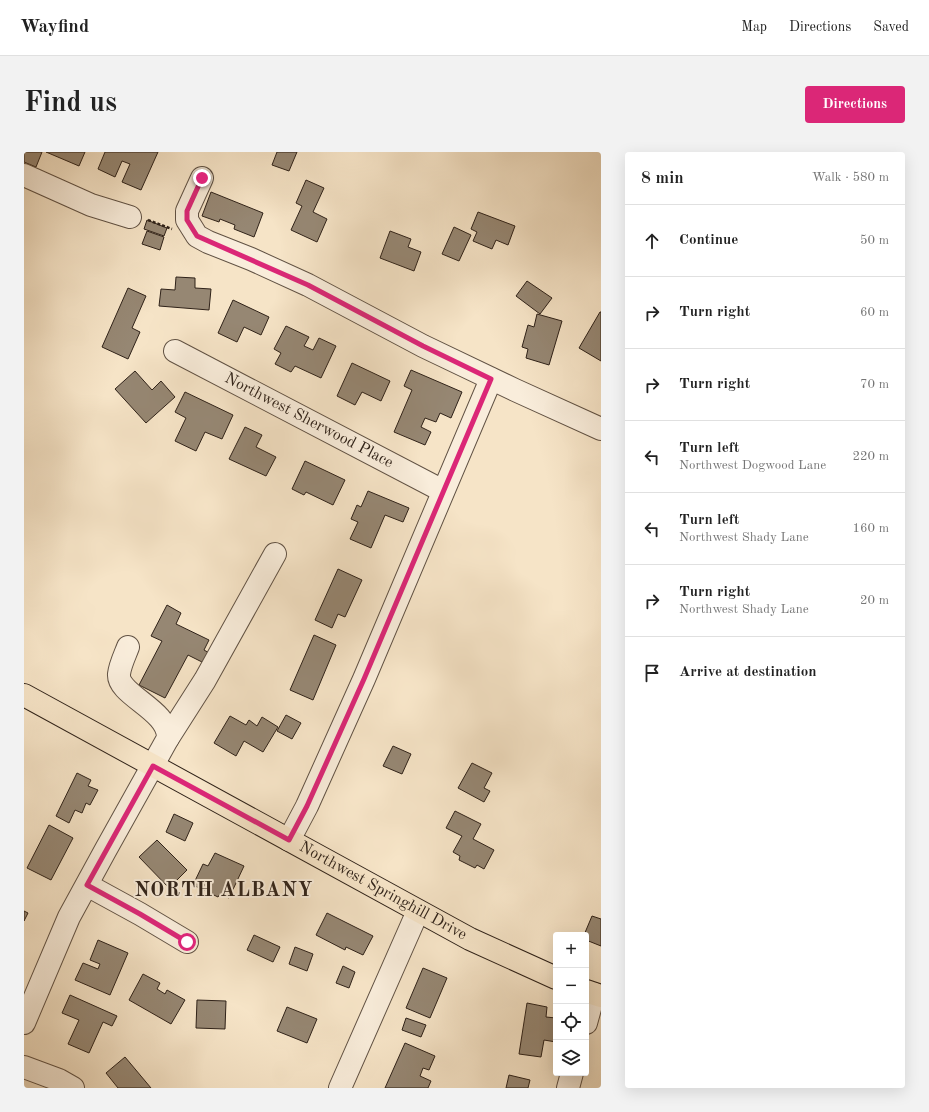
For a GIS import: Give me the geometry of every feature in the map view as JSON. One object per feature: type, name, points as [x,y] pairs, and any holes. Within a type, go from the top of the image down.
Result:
[{"type":"main road","name":"Northwest Springhill Drive","points":[[24,695],[418,911],[501,954],[553,977]]},
{"type":"street","points":[[24,175],[91,205],[130,217]]},
{"type":"street","points":[[202,178],[187,211],[187,220],[197,236],[308,285],[423,346],[601,429]]},
{"type":"street","name":"Northwest Sherwood Place","points":[[175,351],[443,491]]},
{"type":"street","points":[[289,840],[307,806],[361,686],[491,379]]},
{"type":"street","points":[[24,1023],[70,917],[87,885],[168,738],[205,680],[275,554]]},
{"type":"street","points":[[128,647],[119,673],[122,686],[140,700],[165,724],[168,731],[168,738]]},
{"type":"street","points":[[87,885],[187,942]]},
{"type":"street","points":[[340,1088],[418,911]]},
{"type":"street","points":[[589,1012],[594,993]]},
{"type":"street","points":[[24,1067],[59,1080],[73,1088]]},
{"type":"street","points":[[568,1088],[571,1076]]},
{"type":"path","points":[[130,217],[140,218],[183,233],[197,236]]},
{"type":"building","points":[[24,152],[42,152],[36,167],[24,162]]},
{"type":"building","points":[[46,152],[85,152],[79,166]]},
{"type":"building","points":[[105,152],[158,152],[141,190],[122,182],[130,164],[122,161],[115,177],[98,169]]},
{"type":"building","points":[[277,152],[297,152],[289,171],[272,165]]},
{"type":"building","points":[[306,180],[324,188],[313,212],[327,219],[317,242],[291,230],[302,206],[296,203]]},
{"type":"building","points":[[211,192],[263,213],[254,237],[234,229],[235,225],[220,219],[219,222],[202,216]]},
{"type":"building","points":[[478,212],[515,226],[508,245],[496,240],[492,249],[473,241],[477,232],[471,229]]},
{"type":"building","points":[[147,220],[167,228],[164,236],[144,229]]},
{"type":"building","points":[[454,227],[471,235],[459,261],[442,254]]},
{"type":"building","points":[[147,231],[164,237],[160,250],[142,244]]},
{"type":"building","points":[[390,231],[411,239],[408,247],[421,252],[414,271],[380,258]]},
{"type":"building","points":[[176,277],[195,278],[195,288],[211,289],[209,310],[159,306],[161,289],[175,290]]},
{"type":"building","points":[[527,281],[552,298],[540,314],[516,296]]},
{"type":"building","points":[[128,288],[146,296],[132,328],[140,332],[128,359],[102,347]]},
{"type":"building","points":[[233,300],[269,317],[261,335],[244,327],[237,342],[218,333]]},
{"type":"building","points":[[601,312],[601,361],[579,348]]},
{"type":"building","points":[[537,314],[562,321],[549,365],[526,358],[528,349],[522,347],[528,325],[534,327]]},
{"type":"building","points":[[286,326],[309,337],[304,346],[313,350],[319,338],[336,346],[321,378],[295,366],[291,372],[275,364],[281,353],[274,349]]},
{"type":"building","points":[[352,363],[390,381],[381,401],[362,392],[355,405],[337,396]]},
{"type":"building","points":[[411,370],[462,392],[451,418],[440,413],[436,422],[425,418],[421,427],[431,432],[425,445],[394,432],[412,390],[404,386]]},
{"type":"building","points":[[135,371],[152,390],[161,381],[175,397],[146,423],[115,389]]},
{"type":"building","points":[[185,392],[233,415],[222,439],[205,432],[196,451],[175,441],[186,418],[175,412]]},
{"type":"building","points":[[245,427],[262,435],[256,447],[276,457],[266,476],[229,459]]},
{"type":"building","points":[[305,461],[345,480],[333,505],[306,492],[304,495],[292,489]]},
{"type":"building","points":[[368,491],[409,508],[403,522],[385,515],[371,548],[350,539],[358,522],[351,519],[357,505],[361,507]]},
{"type":"building","points":[[338,569],[362,580],[345,617],[338,614],[332,628],[315,620]]},
{"type":"building","points":[[167,605],[181,613],[176,624],[209,640],[204,650],[211,654],[206,664],[188,655],[165,698],[139,685],[162,641],[151,636]]},
{"type":"building","points":[[314,635],[336,645],[313,700],[290,690]]},
{"type":"building","points":[[286,715],[301,723],[292,739],[277,731]]},
{"type":"building","points":[[230,716],[246,725],[249,720],[257,726],[262,717],[278,727],[263,752],[244,741],[236,756],[214,743]]},
{"type":"building","points":[[393,746],[411,754],[402,774],[383,766]]},
{"type":"building","points":[[472,763],[492,773],[484,788],[490,791],[484,802],[458,788]]},
{"type":"building","points":[[77,773],[91,780],[88,786],[98,790],[90,805],[86,803],[82,813],[75,810],[69,823],[56,816]]},
{"type":"building","points":[[455,811],[481,824],[473,839],[494,850],[484,869],[477,865],[475,868],[459,860],[460,856],[453,852],[462,836],[446,828]]},
{"type":"building","points":[[174,814],[193,823],[185,841],[166,832]]},
{"type":"building","points":[[49,825],[73,838],[51,880],[27,868]]},
{"type":"building","points":[[157,840],[187,870],[169,888],[139,857]]},
{"type":"building","points":[[215,853],[244,866],[229,898],[220,894],[218,897],[193,885],[203,864],[208,866]]},
{"type":"building","points":[[24,911],[28,913],[24,921]]},
{"type":"building","points":[[327,913],[373,936],[363,955],[346,947],[345,950],[316,935]]},
{"type":"building","points":[[592,916],[601,919],[601,946],[589,941],[589,932],[585,932]]},
{"type":"building","points":[[254,935],[280,947],[273,962],[247,950]]},
{"type":"building","points":[[98,940],[128,953],[110,995],[75,980],[83,963],[98,969],[100,964],[90,960]]},
{"type":"building","points":[[295,947],[313,954],[307,971],[289,964]]},
{"type":"building","points":[[343,966],[355,972],[349,988],[336,983]]},
{"type":"building","points":[[423,968],[447,978],[430,1018],[406,1008]]},
{"type":"building","points":[[143,974],[160,983],[157,989],[165,994],[167,990],[185,1000],[171,1024],[129,1000]]},
{"type":"building","points":[[70,995],[117,1016],[112,1026],[103,1022],[89,1053],[68,1044],[79,1020],[62,1013]]},
{"type":"building","points":[[197,1000],[226,1001],[225,1029],[196,1028]]},
{"type":"building","points":[[527,1003],[547,1007],[546,1017],[553,1018],[553,1042],[544,1040],[541,1057],[519,1054]]},
{"type":"building","points":[[287,1007],[317,1019],[307,1043],[277,1031]]},
{"type":"building","points":[[406,1018],[426,1025],[421,1037],[402,1030]]},
{"type":"building","points":[[405,1043],[435,1056],[429,1070],[423,1068],[420,1076],[431,1081],[428,1088],[385,1088]]},
{"type":"building","points":[[125,1057],[151,1088],[118,1088],[106,1073]]},
{"type":"building","points":[[509,1075],[530,1080],[528,1088],[506,1088]]},
{"type":"district","name":"NORTH ALBANY","points":[[224,891]]},
{"type":"route","points":[[187,942],[87,885],[105,851],[153,766],[289,840],[307,806],[364,679],[491,379],[423,346],[308,285],[197,236],[187,220],[187,211],[202,178]]}]
